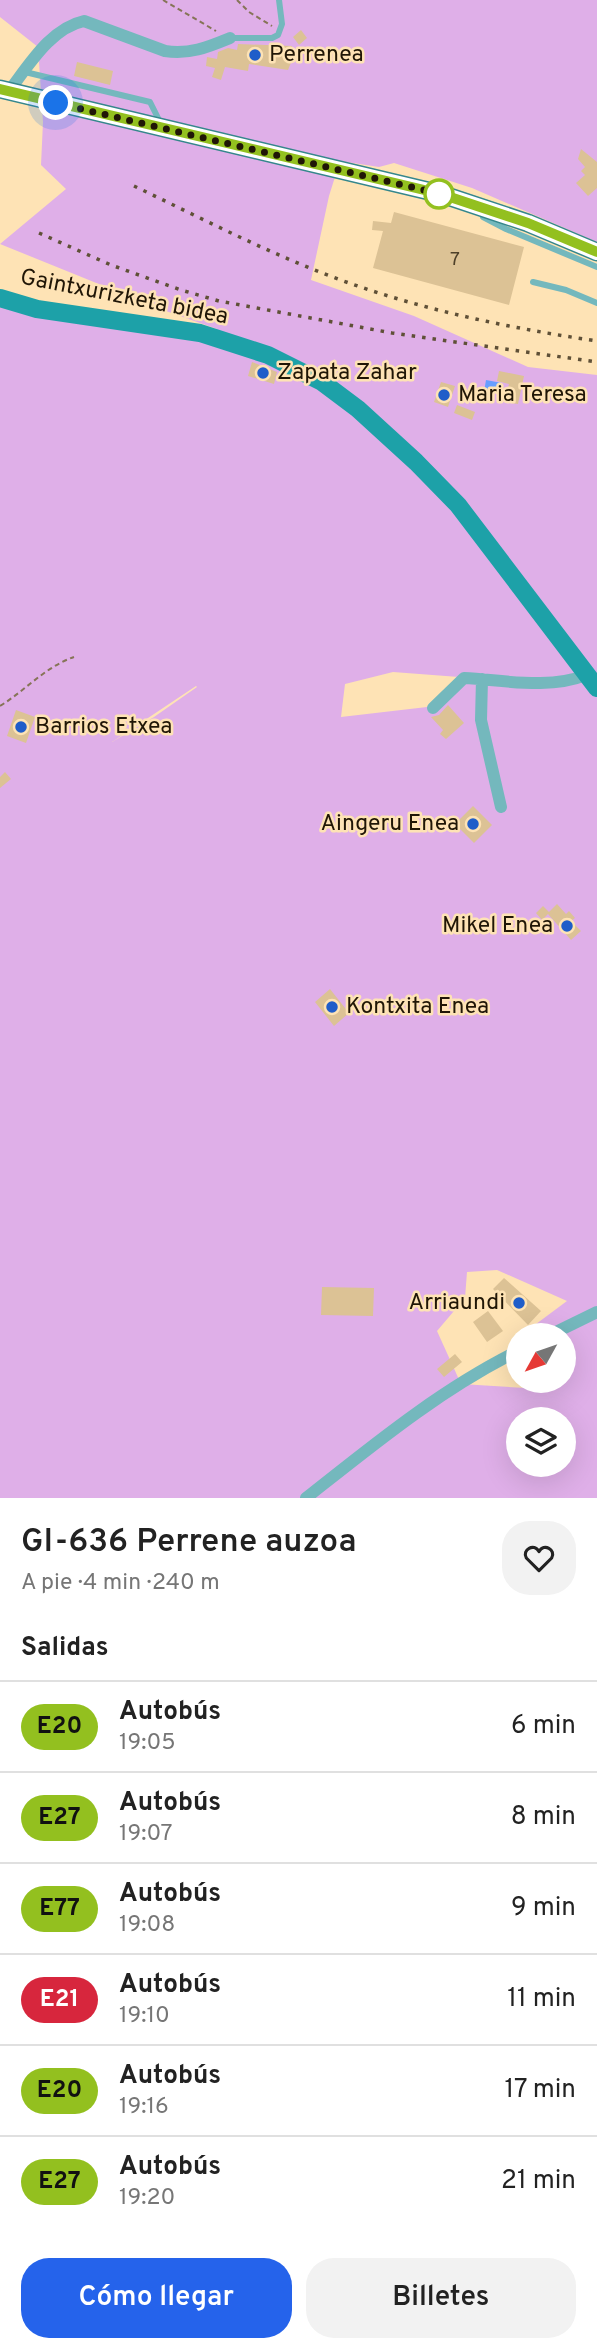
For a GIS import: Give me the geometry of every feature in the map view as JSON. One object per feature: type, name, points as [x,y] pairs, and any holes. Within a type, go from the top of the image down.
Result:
[{"type":"main road","points":[[5,90],[441,194],[528,223],[597,252]]},
{"type":"main road","name":"Gaintxurizketa bidea","points":[[0,298],[37,309],[200,332],[268,355],[322,382],[358,409],[458,505],[592,681]]},
{"type":"street","points":[[5,90],[62,29],[84,21],[165,51],[178,53],[199,50],[230,38]]},
{"type":"street","points":[[433,708],[464,678],[549,684],[592,681]]},
{"type":"street","points":[[482,679],[481,720],[501,807]]},
{"type":"street","points":[[575,1323],[597,1312]]},
{"type":"street","points":[[306,1498],[399,1425],[506,1357]]},
{"type":"lane","points":[[230,38],[272,38],[278,35],[282,24],[279,0]]},
{"type":"lane","points":[[24,72],[150,102],[163,128]]},
{"type":"lane","points":[[441,194],[506,229],[597,267]]},
{"type":"lane","points":[[533,282],[566,290],[597,303]]},
{"type":"path","points":[[163,0],[230,38]]},
{"type":"path","points":[[237,0],[249,12],[279,31]]},
{"type":"path","points":[[0,706],[57,663],[74,657]]},
{"type":"shaded area","points":[[0,0],[597,0],[597,242],[472,188],[394,163],[379,167],[340,161],[329,196],[311,280],[414,316],[528,367],[597,375],[597,1498],[0,1498],[0,290],[117,326],[217,329],[0,244],[66,189],[41,165],[43,122],[38,47],[0,17]],"holes":[[[393,672],[459,677],[427,707],[341,717],[345,684]],[[196,686],[154,717],[112,742]]]},
{"type":"water","points":[[486,380],[502,383],[500,394],[484,392]]},
{"type":"building","points":[[301,30],[307,38],[299,45],[293,37]]},
{"type":"building","name":"Perrenea","points":[[238,44],[292,46],[292,60],[288,70],[249,64],[248,71],[225,67],[221,80],[212,77],[215,68],[206,66],[207,57],[217,59],[218,52],[228,48],[237,50]]},
{"type":"building","points":[[77,62],[113,71],[110,85],[74,76]]},
{"type":"building","points":[[581,149],[597,162],[597,188],[588,196],[576,183],[585,175],[581,171],[585,167],[578,159]]},
{"type":"building","points":[[394,212],[524,247],[509,305],[373,268],[383,231],[372,230],[373,221],[391,223]]},
{"type":"building","name":"Zapata Zahar","points":[[252,362],[277,372],[274,384],[248,376]]},
{"type":"building","points":[[499,371],[524,376],[518,404],[505,402],[509,384],[497,381]]},
{"type":"building","name":"Maria Teresa","points":[[441,382],[455,386],[448,407],[434,402]]},
{"type":"building","points":[[457,405],[475,412],[472,420],[454,413]]},
{"type":"building","points":[[448,705],[464,723],[446,739],[440,734],[443,730],[431,717],[439,715]]},
{"type":"building","name":"Barrios Etxea","points":[[16,710],[35,717],[26,743],[7,736]]},
{"type":"building","points":[[5,772],[11,779],[0,788],[0,777]]},
{"type":"building","name":"Aingeru Enea","points":[[473,806],[492,825],[474,843],[455,824]]},
{"type":"building","name":"Mikel Enea","points":[[557,904],[566,914],[569,911],[575,918],[571,921],[581,931],[571,940],[548,914],[542,920],[536,913],[543,906],[549,912]]},
{"type":"building","name":"Kontxita Enea","points":[[330,989],[349,1013],[334,1026],[315,1002]]},
{"type":"building","name":"Arriaundi","points":[[504,1278],[541,1311],[530,1323],[526,1323],[493,1289]]},
{"type":"building","points":[[322,1287],[374,1288],[373,1316],[321,1315]]},
{"type":"building","points":[[488,1311],[503,1331],[487,1342],[473,1322]]},
{"type":"building","points":[[455,1354],[462,1362],[444,1377],[437,1369]]},
{"type":"railway","points":[[134,186],[286,258],[370,290],[466,317],[597,341]]},
{"type":"railway","points":[[39,233],[111,265],[219,301],[392,333],[597,362]]},
{"type":"bus line","name":"E20","points":[[0,89],[441,194],[528,223],[597,252]]},
{"type":"place","name":"Perrenea","points":[[255,55]]},
{"type":"place","name":"Zapata Zahar","points":[[263,373]]},
{"type":"place","name":"Maria Teresa","points":[[444,395]]},
{"type":"place","name":"Barrios Etxea","points":[[21,727]]},
{"type":"place","name":"Aingeru Enea","points":[[473,824]]},
{"type":"place","name":"Mikel Enea","points":[[567,926]]},
{"type":"place","name":"Kontxita Enea","points":[[332,1007]]},
{"type":"place","name":"Arriaundi","points":[[519,1303]]},
{"type":"route","points":[[56,103],[439,194]]}]
